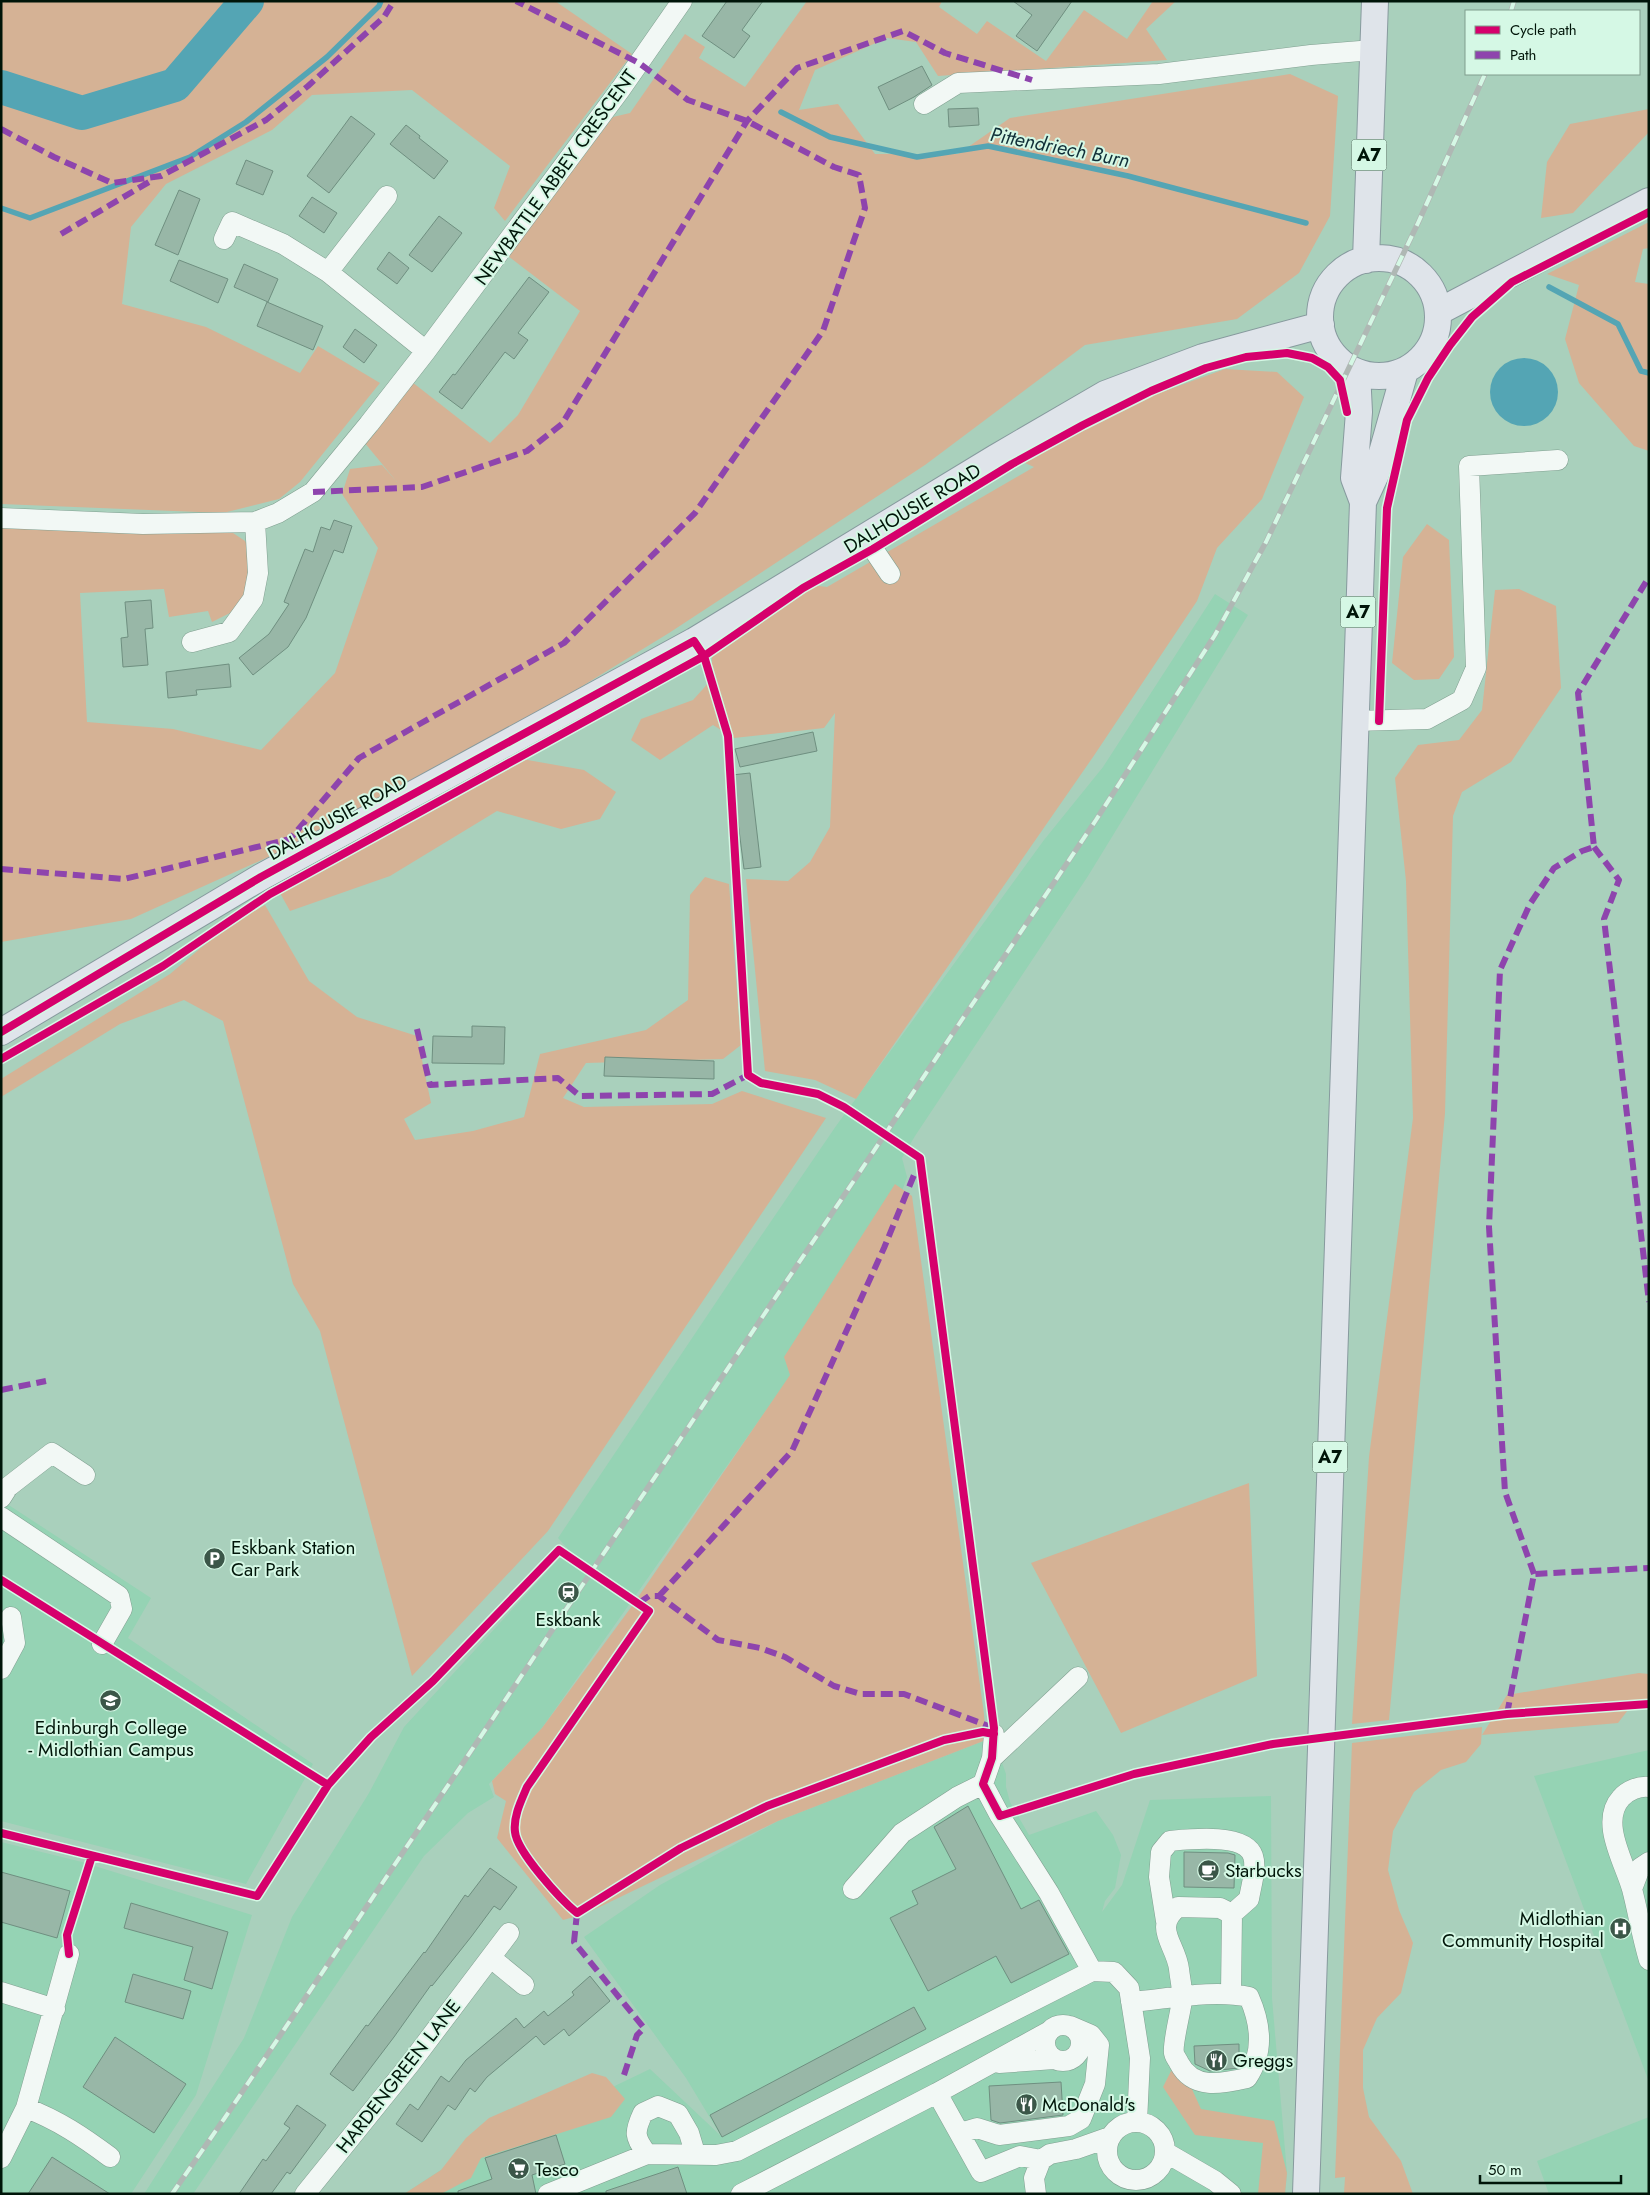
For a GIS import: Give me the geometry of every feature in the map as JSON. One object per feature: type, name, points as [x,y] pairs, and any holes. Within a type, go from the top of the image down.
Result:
[{"type":"main road","name":"A7","points":[[1366,260],[1375,1]]},
{"type":"main road","points":[[1438,312],[1649,201]]},
{"type":"main road","points":[[1366,260],[1392,260],[1416,271],[1434,294],[1438,312],[1435,336],[1426,354],[1405,371],[1385,376],[1371,376],[1358,372],[1343,364],[1335,356],[1323,336],[1321,325],[1322,302],[1332,281],[1344,270],[1366,260]]},
{"type":"main road","name":"DALHOUSIE ROAD","points":[[1,1032],[218,902],[694,641],[1105,394],[1203,357],[1321,325]]},
{"type":"main road","name":"A7","points":[[1306,2194],[1354,721],[1363,502],[1376,474],[1405,371]]},
{"type":"main road","name":"A7","points":[[1358,372],[1359,412],[1354,478],[1363,502]]},
{"type":"street","name":"NEWBATTLE ABBEY CRESCENT","points":[[1,518],[143,524],[256,522],[278,513],[313,492],[426,351],[620,90],[682,1]]},
{"type":"street","points":[[924,104],[958,84],[1159,74],[1311,55],[1373,50]]},
{"type":"street","points":[[328,272],[387,196]]},
{"type":"street","points":[[224,240],[232,222],[283,244],[328,272],[426,351]]},
{"type":"street","points":[[1354,721],[1427,719],[1462,700],[1476,668],[1469,466],[1558,460]]},
{"type":"street","points":[[192,642],[229,632],[253,599],[258,573],[256,522]]},
{"type":"street","points":[[865,537],[890,574]]},
{"type":"street","points":[[1,1498],[8,1488],[52,1453],[86,1475]]},
{"type":"street","points":[[1,1517],[119,1596],[122,1609],[102,1644]]},
{"type":"street","points":[[1,1668],[15,1643],[11,1617]]},
{"type":"street","points":[[992,1758],[1078,1677]]},
{"type":"street","points":[[853,1889],[902,1833],[957,1797],[983,1784],[992,1758],[994,1734]]},
{"type":"street","points":[[983,1784],[1000,1816],[1049,1893],[1092,1971]]},
{"type":"street","points":[[1649,1787],[1641,1786],[1626,1793],[1617,1802],[1612,1818],[1612,1830],[1645,1928],[1649,1960]]},
{"type":"street","points":[[1131,2002],[1182,1997],[1231,1993],[1249,1997],[1260,2038],[1255,2066],[1247,2078],[1226,2083],[1196,2082],[1184,2071],[1174,2053],[1182,1997],[1178,1965],[1166,1932],[1159,1877],[1161,1852],[1170,1841],[1236,1840],[1246,1846],[1253,1856],[1254,1865],[1249,1899],[1232,1914],[1231,1993]]},
{"type":"street","points":[[1632,1889],[1640,1868],[1649,1862]]},
{"type":"street","points":[[1166,1921],[1170,1913],[1178,1907],[1220,1908],[1232,1914]]},
{"type":"street","name":"HARDENGREEN LANE","points":[[305,2194],[410,2064],[509,1934]]},
{"type":"street","points":[[1,2158],[26,2108],[69,1954]]},
{"type":"street","points":[[491,1958],[524,1985]]},
{"type":"street","points":[[548,2194],[647,2154],[695,2153],[716,2155],[738,2151],[1092,1971],[1114,1972],[1129,1988],[1140,2058],[1137,2122]]},
{"type":"street","points":[[1,1992],[55,2009]]},
{"type":"street","points":[[741,2194],[937,2093],[1058,2026],[1070,2026],[1091,2035],[1099,2045],[1095,2084],[1081,2119],[1069,2126],[999,2134],[977,2128],[960,2134]]},
{"type":"street","points":[[990,2064],[1054,2059],[1071,2060],[1080,2051],[1081,2046],[1079,2034],[1070,2026]]},
{"type":"street","points":[[1048,2032],[1045,2044],[1049,2055],[1054,2059]]},
{"type":"street","points":[[937,2093],[981,2172],[1020,2156],[1041,2160]]},
{"type":"street","points":[[647,2154],[637,2140],[637,2125],[643,2113],[658,2106],[678,2114],[689,2133],[695,2153]]},
{"type":"street","points":[[26,2108],[48,2116],[72,2129],[110,2157]]},
{"type":"street","points":[[1036,2194],[1034,2178],[1041,2160],[1050,2154],[1076,2149],[1110,2137],[1121,2126],[1137,2122],[1146,2124],[1157,2132],[1164,2143],[1165,2152],[1160,2168],[1154,2174],[1138,2180],[1128,2187],[1109,2163],[1107,2146],[1110,2137]]},
{"type":"street","points":[[1165,2152],[1216,2188],[1231,2194]]},
{"type":"shaded area","points":[[1,1],[555,1],[632,54],[505,221],[494,208],[510,166],[412,90],[312,95],[272,130],[166,184],[131,227],[122,304],[206,327],[300,373],[318,346],[380,383],[300,482],[279,499],[223,513],[1,504]]},
{"type":"shaded area","points":[[807,1],[942,1],[939,7],[977,34],[987,21],[1046,61],[1084,10],[1127,39],[1153,1],[1176,1],[1146,29],[1167,60],[938,76],[916,42],[887,38],[815,70],[799,110],[838,104],[875,154],[958,154],[1010,118],[1290,74],[1338,96],[1330,216],[1299,273],[1237,319],[1085,345],[925,465],[669,633],[399,798],[131,919],[1,942],[1,527],[233,533],[245,541],[252,555],[247,591],[232,612],[212,622],[208,611],[169,617],[164,589],[80,593],[87,722],[173,729],[261,750],[335,673],[378,548],[342,494],[350,469],[382,465],[397,482],[364,442],[412,382],[490,443],[518,415],[580,311],[508,256],[613,117],[630,113],[685,34],[705,47],[699,58],[745,87]]},
{"type":"shaded area","points":[[1649,109],[1649,132],[1573,213],[1541,218],[1547,162],[1570,124]]},
{"type":"shaded area","points":[[1649,222],[1649,248],[1643,249],[1635,282],[1649,284],[1649,451],[1634,446],[1579,383],[1565,339],[1579,285],[1547,274]]},
{"type":"shaded area","points":[[1225,369],[1277,372],[1304,397],[1262,499],[1217,548],[1197,601],[1093,757],[856,1099],[815,1080],[765,1071],[746,879],[788,881],[810,862],[830,827],[835,713],[824,728],[734,738],[713,725],[660,760],[631,740],[641,719],[693,700],[712,679],[712,657],[812,585],[827,587],[1034,467],[1025,463],[1118,408]]},
{"type":"shaded area","points":[[1427,524],[1449,540],[1454,657],[1439,679],[1414,680],[1392,663],[1403,557]]},
{"type":"shaded area","points":[[1519,589],[1556,606],[1561,688],[1511,762],[1462,792],[1453,816],[1445,1113],[1389,1720],[1352,1724],[1369,1457],[1413,1118],[1406,881],[1395,778],[1418,745],[1459,740],[1482,710],[1495,590]]},
{"type":"shaded area","points":[[1215,594],[1248,615],[1088,876],[915,1136],[902,1158],[907,1177],[901,1194],[791,1375],[542,1728],[489,1784],[494,1797],[468,1813],[424,1856],[193,2194],[144,2194],[244,2038],[292,1917],[369,1793],[404,1727],[568,1549],[558,1538],[733,1277],[836,1126],[1044,840],[1103,767]]},
{"type":"shaded area","points":[[522,759],[584,770],[616,792],[600,819],[561,829],[497,811],[390,876],[290,911],[280,893]]},
{"type":"shaded area","points":[[705,877],[729,884],[741,1045],[723,1059],[586,1063],[563,1098],[584,1107],[712,1104],[742,1091],[826,1118],[548,1531],[412,1676],[320,1331],[293,1284],[223,1021],[184,1000],[120,1024],[1,1097],[1,1079],[170,974],[228,925],[265,905],[309,981],[357,1017],[417,1036],[431,1103],[404,1119],[415,1140],[473,1131],[524,1117],[540,1054],[646,1030],[688,1000],[690,895]]},
{"type":"shaded area","points":[[895,1184],[912,1196],[984,1714],[986,1740],[778,1821],[585,1914],[563,1920],[497,1838],[506,1801],[495,1794],[492,1781],[542,1728],[632,1606],[790,1375],[784,1357]]},
{"type":"shaded area","points":[[1249,1483],[1257,1676],[1121,1733],[1031,1563]]},
{"type":"shaded area","name":"Edinburgh College - Midlothian Campus","points":[[1,1500],[151,1598],[128,1638],[313,1764],[246,1884],[1,1821]]},
{"type":"shaded area","points":[[1639,1673],[1649,1674],[1649,1707],[1628,1710],[1618,1723],[1482,1735],[1507,1695]]},
{"type":"shaded area","points":[[1482,1727],[1481,1744],[1466,1762],[1441,1770],[1414,1792],[1393,1831],[1388,1870],[1399,1910],[1413,1943],[1401,1993],[1377,2018],[1363,2050],[1363,2088],[1369,2117],[1401,2161],[1413,2194],[1344,2194],[1345,2177],[1335,2178],[1352,1743]]},
{"type":"shaded area","points":[[986,1740],[1000,1757],[1006,1774],[1006,1787],[1010,1802],[1029,1835],[1096,1811],[1113,1835],[1121,1855],[1115,1888],[1105,1901],[1102,1912],[1122,1885],[1150,1800],[1271,1796],[1272,1998],[1287,2173],[1285,2194],[404,2194],[441,2170],[650,2069],[721,2136],[686,2078],[584,1937],[660,1885],[778,1821]]},
{"type":"shaded area","name":"Midlothian Community Hospital","points":[[1649,1750],[1649,2082],[1534,1776]]},
{"type":"shaded area","points":[[1,1842],[82,1862],[252,1915],[196,2095],[131,2194],[1,2194]]},
{"type":"shaded area","points":[[1171,2071],[1186,2076],[1201,2109],[1274,2121],[1287,2173],[1285,2194],[1258,2194],[1263,2143],[1195,2135],[1163,2087]]},
{"type":"shaded area","points":[[592,2073],[606,2077],[625,2099],[611,2117],[481,2158],[471,2178],[441,2194],[404,2194],[441,2170],[466,2138],[489,2118]]},
{"type":"shaded area","points":[[1649,2117],[1649,2194],[1549,2194],[1537,2161]]},
{"type":"water","points":[[1524,358],[1537,361],[1548,368],[1555,379],[1558,392],[1555,405],[1548,416],[1537,423],[1524,426],[1511,423],[1500,416],[1493,405],[1490,392],[1493,379],[1500,368],[1511,361]]},
{"type":"building","points":[[727,1],[763,1],[742,30],[750,36],[734,58],[702,36]]},
{"type":"building","points":[[1013,1],[1072,1],[1037,51],[1016,36],[1032,15]]},
{"type":"building","points":[[922,66],[932,85],[889,110],[878,87]]},
{"type":"building","points":[[978,108],[979,125],[949,127],[948,109]]},
{"type":"building","points":[[351,116],[375,134],[329,193],[307,176]]},
{"type":"building","points":[[406,125],[448,161],[434,179],[390,144]]},
{"type":"building","points":[[246,160],[273,171],[263,195],[236,184]]},
{"type":"building","points":[[179,190],[200,199],[178,255],[155,245]]},
{"type":"building","points":[[312,197],[337,213],[324,233],[299,216]]},
{"type":"building","points":[[439,216],[462,233],[432,272],[409,255]]},
{"type":"building","points":[[389,252],[409,268],[397,284],[377,269]]},
{"type":"building","points":[[179,260],[228,279],[218,303],[170,281]]},
{"type":"building","points":[[244,264],[278,279],[268,302],[234,287]]},
{"type":"building","points":[[529,277],[549,292],[518,333],[528,340],[514,359],[505,352],[462,409],[439,392],[453,374],[455,375]]},
{"type":"building","points":[[267,302],[323,326],[313,350],[257,326]]},
{"type":"building","points":[[355,329],[377,345],[364,363],[343,347]]},
{"type":"building","points":[[334,520],[352,526],[343,553],[334,550],[306,618],[288,647],[253,675],[239,658],[269,634],[289,604],[284,602],[305,549],[313,552],[321,527],[330,530]]},
{"type":"building","points":[[151,600],[153,628],[145,629],[148,665],[123,667],[121,638],[128,637],[125,602]]},
{"type":"building","points":[[229,664],[231,687],[196,690],[197,695],[168,698],[166,672]]},
{"type":"building","points":[[813,732],[817,751],[740,767],[735,749]]},
{"type":"building","points":[[750,773],[761,867],[744,869],[732,775]]},
{"type":"building","points":[[472,1026],[505,1027],[504,1064],[432,1063],[433,1036],[472,1037]]},
{"type":"building","points":[[605,1057],[714,1061],[714,1079],[604,1076]]},
{"type":"building","points":[[968,1806],[1021,1909],[1039,1900],[1069,1954],[1011,1983],[996,1956],[928,1991],[890,1918],[918,1904],[912,1891],[956,1869],[934,1827]]},
{"type":"building","name":"Starbucks","points":[[1184,1852],[1228,1853],[1235,1855],[1234,1888],[1184,1887]]},
{"type":"building","points":[[490,1868],[517,1887],[500,1910],[494,1906],[431,1985],[353,2091],[330,2074],[366,2025],[368,2026],[425,1953],[465,1895],[468,1897]]},
{"type":"building","points":[[1,1872],[70,1891],[57,1938],[1,1922]]},
{"type":"building","points":[[131,1903],[228,1932],[212,1989],[184,1980],[193,1947],[124,1928]]},
{"type":"building","points":[[133,1974],[191,1991],[183,2019],[125,2002]]},
{"type":"building","points":[[590,1976],[610,2001],[569,2036],[564,2029],[544,2045],[536,2036],[487,2077],[475,2092],[470,2088],[455,2110],[448,2105],[422,2142],[396,2124],[410,2104],[418,2110],[441,2076],[449,2082],[466,2060],[516,2018],[524,2028],[544,2011],[548,2016],[574,1995],[572,1992]]},
{"type":"building","points":[[914,2007],[926,2029],[722,2137],[710,2115]]},
{"type":"building","points":[[115,2037],[186,2084],[154,2133],[83,2087]]},
{"type":"building","name":"Greggs","points":[[1239,2044],[1239,2068],[1210,2071],[1195,2064],[1194,2046]]},
{"type":"building","name":"McDonald's","points":[[1061,2082],[1063,2115],[1000,2123],[991,2120],[989,2086]]},
{"type":"building","points":[[297,2105],[326,2125],[290,2174],[287,2172],[271,2194],[239,2194],[263,2159],[266,2161],[290,2128],[284,2124]]},
{"type":"building","name":"Tesco","points":[[556,2135],[565,2164],[532,2175],[536,2194],[458,2194],[458,2191],[492,2179],[485,2158]]},
{"type":"building","points":[[52,2157],[66,2166],[110,2194],[28,2194]]},
{"type":"building","name":"Tesco","points":[[678,2167],[687,2194],[606,2194],[606,2191]]},
{"type":"waterway","points":[[1,87],[82,113],[175,85],[247,1]]},
{"type":"waterway","points":[[1,208],[30,218],[190,157],[246,122],[327,57],[379,6],[381,1]]},
{"type":"waterway","name":"Pittendriech Burn","points":[[781,112],[830,137],[917,157],[988,146],[1128,176],[1306,223]]},
{"type":"waterway","name":"Pittendriech Burn","points":[[1549,287],[1618,324],[1641,371],[1649,373]]},
{"type":"railway","points":[[1511,10],[1514,1]]},
{"type":"railway","points":[[172,2194],[1096,820],[1215,635],[1266,542],[1418,223],[1485,75]]},
{"type":"marked path","points":[[1,129],[54,157],[112,183],[161,176],[266,120],[308,86],[384,17],[394,1]]},
{"type":"marked path","points":[[1,869],[124,879],[290,839],[359,758],[564,643],[695,513],[823,331],[865,208],[859,175],[834,167],[747,121],[688,100],[639,63],[516,1]]},
{"type":"marked path","points":[[313,492],[422,487],[527,451],[562,424],[747,121],[797,68],[903,31],[945,53],[1032,80]]},
{"type":"marked path","points":[[61,234],[154,179]]},
{"type":"marked path","points":[[1534,1574],[1505,1492],[1489,1227],[1500,970],[1530,904],[1554,868],[1582,851],[1594,847],[1578,693],[1649,577]]},
{"type":"marked path","points":[[1594,847],[1619,880],[1604,919],[1649,1302]]},
{"type":"marked path","points":[[417,1029],[430,1085],[558,1078],[580,1096],[712,1094],[748,1075]]},
{"type":"marked path","points":[[659,1596],[792,1451],[884,1248],[914,1175],[922,1171]]},
{"type":"marked path","points":[[1,1390],[46,1381]]},
{"type":"marked path","points":[[1507,1714],[1534,1574],[1649,1568]]},
{"type":"marked path","points":[[639,1603],[649,1596],[659,1596],[718,1640],[760,1648],[785,1657],[834,1686],[861,1694],[904,1694],[994,1728]]},
{"type":"marked path","points":[[577,1913],[574,1942],[644,2028],[637,2035],[623,2078]]},
{"type":"cycle path","points":[[1379,721],[1387,508],[1407,420],[1428,378],[1472,317],[1512,282],[1649,212]]},
{"type":"cycle path","points":[[1,1059],[163,966],[270,894],[704,656],[803,588],[873,549],[1012,464],[1083,425],[1151,391],[1206,368],[1246,357],[1287,353],[1312,358],[1328,367],[1340,380],[1347,412]]},
{"type":"cycle path","points":[[1,1032],[261,877],[694,641],[704,656],[728,736],[748,1075],[761,1083],[818,1094],[844,1107],[920,1158],[994,1728],[992,1758],[983,1784],[1000,1816],[1134,1774],[1273,1744],[1507,1714],[1649,1704]]},
{"type":"cycle path","points":[[1,1833],[257,1896],[328,1785],[371,1737],[433,1681],[559,1550],[649,1611],[527,1787],[516,1815],[515,1832],[523,1851],[551,1887],[577,1913],[681,1848],[767,1806],[944,1740],[983,1732],[994,1734]]},
{"type":"cycle path","points":[[1,1580],[328,1785]]},
{"type":"cycle path","points":[[69,1954],[67,1935],[92,1856]]},
{"type":"place","name":"Eskbank Station Car Park","points":[[215,1558]]},
{"type":"place","name":"Eskbank","points":[[568,1593]]},
{"type":"place","name":"Edinburgh College - Midlothian Campus","points":[[111,1701]]},
{"type":"place","name":"Starbucks","points":[[1209,1870]]},
{"type":"place","name":"Midlothian Community Hospital","points":[[1620,1929]]},
{"type":"place","name":"Greggs","points":[[1217,2060]]},
{"type":"place","name":"McDonald's","points":[[1026,2104]]},
{"type":"place","name":"Tesco","points":[[519,2169]]}]
